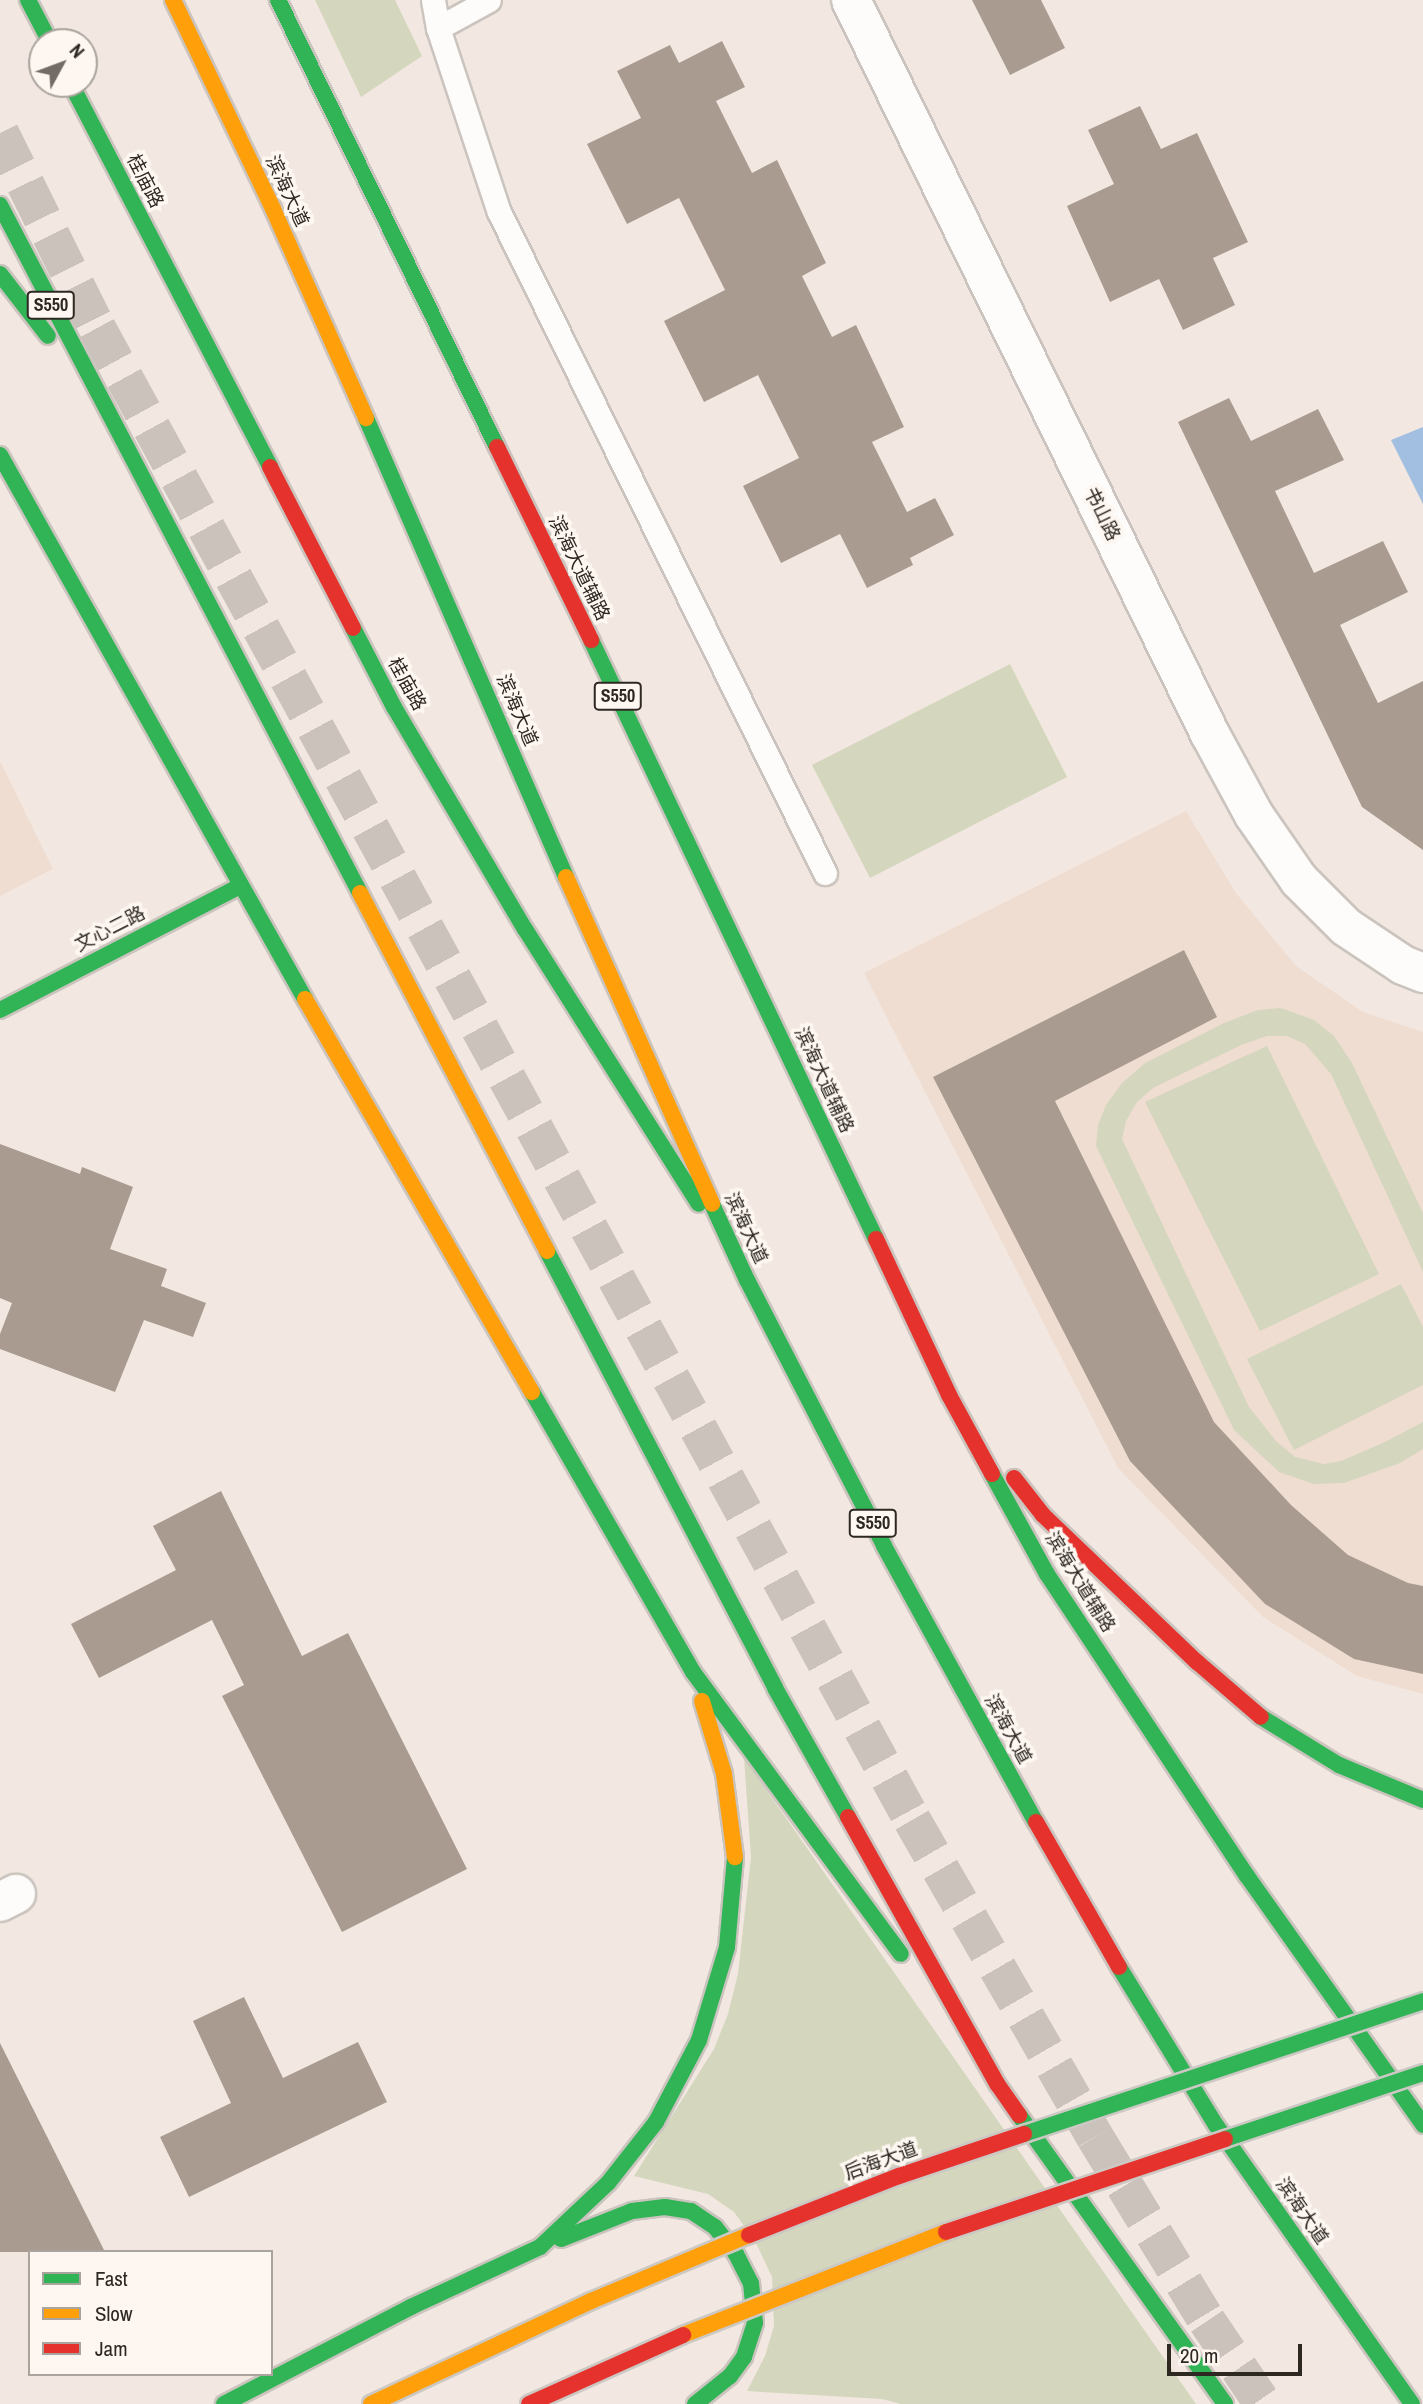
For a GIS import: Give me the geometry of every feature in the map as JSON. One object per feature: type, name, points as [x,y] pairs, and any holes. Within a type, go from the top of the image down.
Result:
[{"type":"main road","points":[[28,0],[43,28]]},
{"type":"main road","name":"滨海大道","points":[[173,0],[273,209],[440,584],[619,1000],[747,1280],[884,1546],[1075,1894],[1216,2125],[1412,2404]]},
{"type":"main road","name":"滨海大道辅路","points":[[278,0],[694,852],[949,1395],[1047,1574],[1247,1876],[1423,2125]]},
{"type":"main road","name":"桂庙路","points":[[78,98],[394,707],[524,929],[747,1280]]},
{"type":"main road","name":"S550","points":[[0,205],[102,405]]},
{"type":"main road","points":[[0,274],[102,405],[775,1688],[998,2085]]},
{"type":"main road","points":[[0,455],[240,886],[693,1672],[907,1962]]},
{"type":"main road","name":"文心二路","points":[[0,1010],[240,886]]},
{"type":"main road","points":[[949,1395],[1043,1515],[1197,1662],[1262,1717],[1339,1765],[1423,1800]]},
{"type":"main road","points":[[540,2247],[608,2183],[656,2122],[699,2040],[727,1947],[735,1859],[724,1774],[693,1672]]},
{"type":"main road","points":[[924,1985],[1224,2404]]},
{"type":"main road","name":"后海大道","points":[[371,2404],[590,2301],[806,2211],[900,2176],[1423,2001]]},
{"type":"main road","points":[[529,2404],[709,2323],[902,2248],[1423,2073]]},
{"type":"main road","points":[[225,2404],[411,2306],[540,2247],[632,2211],[665,2207],[691,2211],[715,2227],[736,2254],[751,2283],[755,2323],[744,2357],[730,2376],[695,2404]]},
{"type":"street","name":"书山路","points":[[850,0],[1210,734],[1249,805],[1300,880],[1346,927],[1404,965],[1423,973]]},
{"type":"lane","points":[[433,0],[439,28],[499,212],[825,873]]},
{"type":"lane","points":[[439,28],[489,0]]},
{"type":"shaded area","points":[[0,761],[53,869],[0,896]]},
{"type":"shaded area","points":[[1186,811],[1236,893],[1296,966],[1363,1012],[1423,1032],[1423,1694],[1357,1676],[1263,1617],[1118,1468],[864,973]]},
{"type":"green space","points":[[315,0],[395,0],[422,56],[361,97]]},
{"type":"green space","points":[[1010,664],[1067,777],[870,878],[812,765]]},
{"type":"green space","points":[[1281,1008],[1314,1020],[1334,1036],[1352,1063],[1423,1213],[1423,1272],[1331,1074],[1305,1044],[1287,1036],[1267,1036],[1241,1045],[1153,1088],[1137,1102],[1126,1121],[1122,1139],[1249,1407],[1276,1441],[1295,1457],[1324,1464],[1341,1461],[1423,1422],[1423,1449],[1400,1463],[1344,1483],[1314,1484],[1279,1472],[1234,1430],[1096,1146],[1098,1125],[1106,1105],[1122,1083],[1145,1063],[1224,1023],[1258,1010]]},
{"type":"green space","points":[[1267,1046],[1379,1274],[1260,1331],[1145,1102]]},
{"type":"green space","points":[[1401,1284],[1423,1327],[1423,1385],[1294,1450],[1247,1359]]},
{"type":"green space","points":[[744,1758],[1196,2404],[901,2404],[882,2399],[747,2391],[765,2356],[774,2326],[772,2277],[755,2241],[734,2212],[708,2194],[634,2176],[714,2049],[728,2014],[738,1974],[751,1857]]},
{"type":"water","points":[[1423,427],[1423,504],[1391,440]]},
{"type":"building","points":[[972,0],[1041,0],[1065,48],[1010,75]]},
{"type":"building","points":[[722,41],[745,87],[716,101],[752,173],[777,160],[826,263],[802,276],[832,337],[856,325],[904,427],[872,442],[907,512],[935,498],[954,535],[910,558],[913,565],[867,588],[840,534],[781,563],[743,486],[799,458],[758,375],[704,402],[664,321],[725,290],[679,198],[627,224],[587,144],[641,118],[617,71],[670,45],[679,63]]},
{"type":"building","points":[[1140,106],[1161,149],[1197,133],[1248,242],[1213,258],[1235,305],[1183,330],[1159,279],[1110,302],[1067,206],[1114,184],[1088,130]]},
{"type":"building","points":[[1229,398],[1251,441],[1318,409],[1344,460],[1275,491],[1314,573],[1383,541],[1408,592],[1340,625],[1378,703],[1423,681],[1423,850],[1362,807],[1178,422]]},
{"type":"building","points":[[1184,950],[1217,1017],[1055,1101],[1214,1422],[1291,1505],[1348,1555],[1408,1583],[1423,1586],[1423,1674],[1354,1659],[1265,1604],[1130,1461],[933,1077]]},
{"type":"building","points":[[0,1144],[80,1174],[82,1167],[133,1187],[110,1249],[167,1269],[161,1286],[206,1303],[193,1337],[144,1320],[115,1392],[0,1349],[0,1334],[12,1303],[0,1298]]},
{"type":"building","points":[[221,1491],[302,1656],[348,1633],[467,1869],[342,1932],[222,1696],[244,1685],[212,1620],[99,1678],[71,1624],[176,1570],[153,1526]]},
{"type":"building","points":[[244,1997],[283,2078],[358,2042],[387,2102],[189,2197],[160,2137],[231,2103],[193,2021]]},
{"type":"building","points":[[0,2043],[104,2250],[0,2252]]},
{"type":"tunnel","points":[[0,133],[97,328],[912,1820],[1095,2137],[1207,2321],[1263,2404]]},
{"type":"traffic: fast","points":[[28,0],[43,28]]},
{"type":"traffic: fast","points":[[278,0],[497,447]]},
{"type":"traffic: fast","points":[[78,98],[270,467]]},
{"type":"traffic: fast","points":[[0,205],[360,893]]},
{"type":"traffic: fast","points":[[0,274],[48,336]]},
{"type":"traffic: fast","points":[[366,418],[566,877]]},
{"type":"traffic: fast","points":[[0,455],[305,999]]},
{"type":"traffic: fast","points":[[353,628],[394,707],[525,929],[699,1204]]},
{"type":"traffic: fast","points":[[591,640],[876,1239]]},
{"type":"traffic: fast","points":[[0,1010],[240,886]]},
{"type":"traffic: fast","points":[[712,1204],[747,1280],[884,1546],[1036,1822]]},
{"type":"traffic: fast","points":[[547,1251],[775,1688],[848,1817]]},
{"type":"traffic: fast","points":[[532,1392],[693,1672],[901,1954]]},
{"type":"traffic: fast","points":[[992,1474],[1047,1574],[1247,1876],[1423,2125]]},
{"type":"traffic: fast","points":[[1261,1717],[1339,1765],[1423,1800]]},
{"type":"traffic: fast","points":[[224,2404],[411,2307],[540,2247],[608,2183],[656,2122],[699,2040],[727,1947],[735,1857]]},
{"type":"traffic: fast","points":[[1119,1967],[1216,2125],[1412,2404]]},
{"type":"traffic: fast","points":[[1024,2134],[1423,2001]]},
{"type":"traffic: fast","points":[[1225,2139],[1423,2073]]},
{"type":"traffic: fast","points":[[1019,2115],[1225,2404]]},
{"type":"traffic: fast","points":[[561,2239],[632,2211],[665,2207],[691,2211],[715,2227],[736,2254],[751,2283],[755,2323],[744,2357],[730,2376],[695,2404]]},
{"type":"traffic: slow","points":[[173,0],[273,209],[366,418]]},
{"type":"traffic: slow","points":[[566,877],[712,1204]]},
{"type":"traffic: slow","points":[[360,893],[547,1251]]},
{"type":"traffic: slow","points":[[305,999],[532,1392]]},
{"type":"traffic: slow","points":[[702,1701],[724,1774],[735,1857]]},
{"type":"traffic: slow","points":[[683,2335],[946,2232]]},
{"type":"traffic: slow","points":[[371,2404],[591,2301],[749,2235]]},
{"type":"traffic: jam","points":[[497,447],[591,640]]},
{"type":"traffic: jam","points":[[270,467],[353,628]]},
{"type":"traffic: jam","points":[[876,1239],[949,1395],[992,1474]]},
{"type":"traffic: jam","points":[[1014,1478],[1043,1515],[1197,1662],[1261,1717]]},
{"type":"traffic: jam","points":[[848,1817],[998,2085],[1019,2115]]},
{"type":"traffic: jam","points":[[1036,1822],[1119,1967]]},
{"type":"traffic: jam","points":[[749,2235],[899,2176],[1024,2134]]},
{"type":"traffic: jam","points":[[946,2232],[1225,2139]]},
{"type":"traffic: jam","points":[[529,2404],[683,2335]]}]
